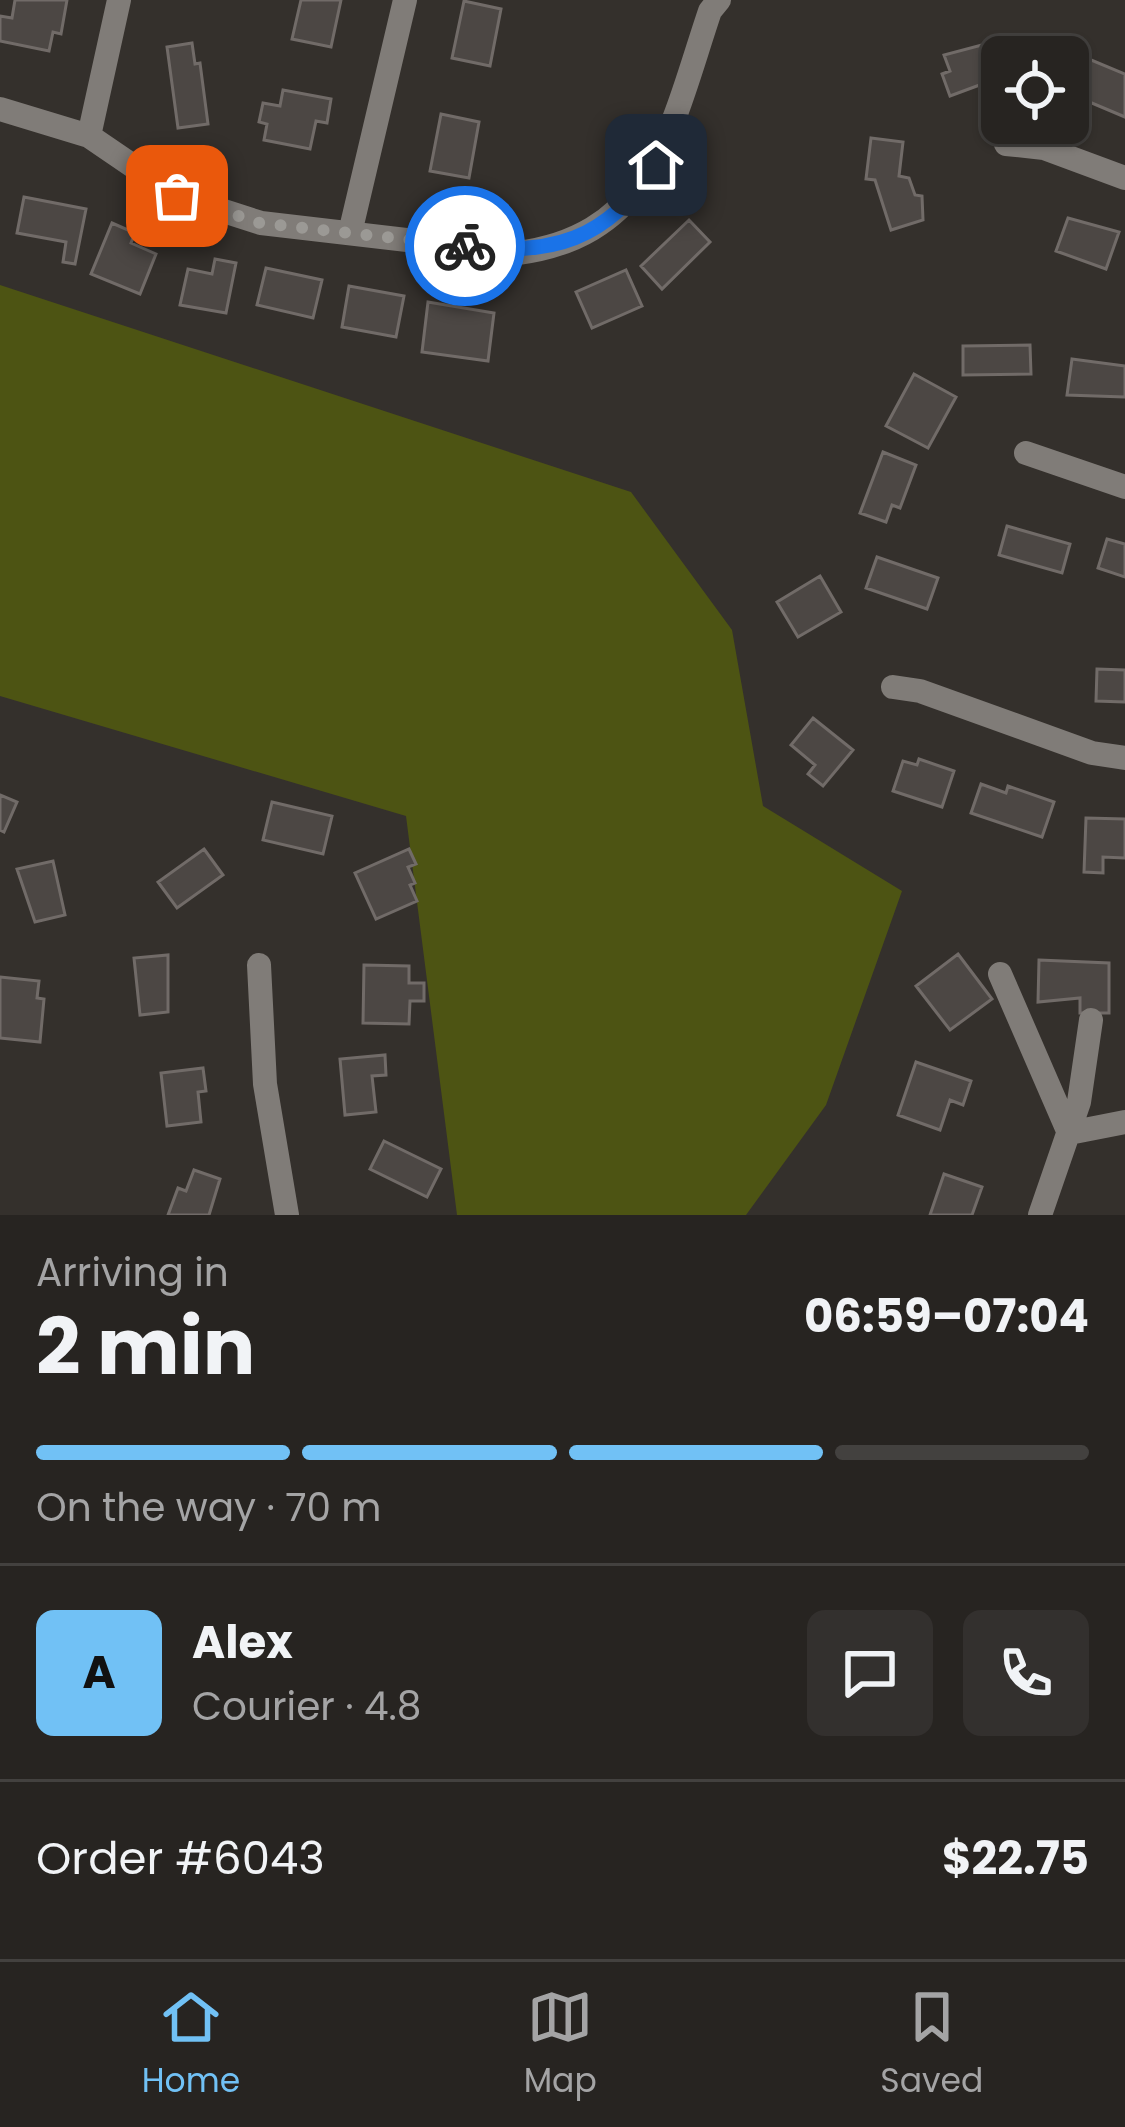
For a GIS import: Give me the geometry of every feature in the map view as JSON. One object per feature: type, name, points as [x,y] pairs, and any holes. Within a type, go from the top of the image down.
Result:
[{"type":"street","points":[[89,136],[118,0]]},
{"type":"street","points":[[350,233],[405,0]]},
{"type":"street","points":[[0,109],[89,136],[177,196],[260,223],[518,253],[559,247],[590,231],[637,194],[656,165],[710,11],[719,0]]},
{"type":"street","points":[[1006,144],[1044,148],[1125,178]]},
{"type":"street","points":[[1026,452],[1125,487]]},
{"type":"street","points":[[892,687],[920,691],[1092,753],[1125,758]]},
{"type":"street","points":[[259,964],[265,1084],[287,1215]]},
{"type":"street","points":[[1000,974],[1069,1133]]},
{"type":"street","points":[[1040,1215],[1083,1083],[1091,1021]]},
{"type":"street","points":[[1069,1133],[1125,1122]]},
{"type":"green space","points":[[0,285],[631,492],[732,630],[763,806],[902,891],[826,1105],[746,1215],[457,1215],[406,816],[0,696]]},
{"type":"building","points":[[15,0],[67,0],[61,34],[53,32],[49,51],[0,41],[0,16],[12,18]]},
{"type":"building","points":[[301,0],[341,0],[331,47],[292,39]]},
{"type":"building","points":[[464,1],[501,9],[490,66],[452,58]]},
{"type":"building","points":[[192,43],[195,64],[200,63],[208,124],[178,128],[167,47]]},
{"type":"building","points":[[981,45],[981,84],[950,96],[942,74],[950,71],[944,55]]},
{"type":"building","points":[[1089,59],[1125,74],[1125,117],[1089,102]]},
{"type":"building","points":[[283,90],[331,99],[327,123],[316,121],[310,149],[264,140],[267,124],[259,122],[263,103],[280,106]]},
{"type":"building","points":[[441,114],[479,122],[469,178],[430,171]]},
{"type":"building","points":[[871,138],[903,142],[899,176],[909,178],[915,195],[922,196],[923,220],[891,230],[875,180],[866,179]]},
{"type":"building","points":[[24,197],[86,209],[75,264],[63,262],[66,242],[17,233]]},
{"type":"building","points":[[1068,218],[1119,232],[1106,269],[1056,251]]},
{"type":"building","points":[[689,220],[710,242],[662,289],[641,266]]},
{"type":"building","points":[[112,223],[135,233],[131,243],[156,254],[140,294],[91,274]]},
{"type":"building","points":[[215,259],[236,263],[226,313],[180,305],[188,269],[212,274]]},
{"type":"building","points":[[266,268],[322,280],[313,318],[257,305]]},
{"type":"building","points":[[626,270],[642,306],[592,328],[576,292]]},
{"type":"building","points":[[349,286],[404,296],[396,337],[342,327]]},
{"type":"building","points":[[428,302],[494,313],[488,361],[422,352]]},
{"type":"building","points":[[1030,345],[1031,374],[963,375],[963,346]]},
{"type":"building","points":[[1072,359],[1125,366],[1125,397],[1067,395]]},
{"type":"building","points":[[914,374],[956,397],[928,448],[886,426]]},
{"type":"building","points":[[883,452],[916,465],[900,508],[892,505],[886,522],[860,513]]},
{"type":"building","points":[[1007,526],[1070,544],[1062,573],[999,555]]},
{"type":"building","points":[[1107,539],[1125,544],[1125,577],[1098,568]]},
{"type":"building","points":[[877,557],[938,578],[927,609],[866,588]]},
{"type":"building","points":[[820,576],[841,612],[798,637],[777,602]]},
{"type":"building","points":[[1097,669],[1125,670],[1125,702],[1096,701]]},
{"type":"building","points":[[813,718],[853,750],[823,786],[808,774],[815,765],[791,745]]},
{"type":"building","points":[[919,759],[954,771],[942,807],[893,791],[903,761],[917,765]]},
{"type":"building","points":[[981,784],[1006,793],[1008,786],[1054,802],[1042,837],[971,813]]},
{"type":"building","points":[[0,795],[17,802],[4,832],[0,830]]},
{"type":"building","points":[[272,802],[332,816],[323,854],[263,840]]},
{"type":"building","points":[[1086,818],[1125,819],[1125,858],[1103,857],[1103,873],[1084,872]]},
{"type":"building","points":[[204,849],[223,875],[177,908],[158,882]]},
{"type":"building","points":[[409,849],[416,864],[408,867],[417,901],[376,919],[355,873]]},
{"type":"building","points":[[53,861],[65,915],[35,922],[17,869]]},
{"type":"building","points":[[958,954],[992,999],[950,1030],[916,986]]},
{"type":"building","points":[[168,955],[168,1012],[140,1015],[134,958]]},
{"type":"building","points":[[1039,960],[1109,963],[1109,1013],[1080,1013],[1080,998],[1038,1002]]},
{"type":"building","points":[[364,965],[409,966],[409,983],[424,983],[424,1001],[410,1001],[409,1024],[363,1023]]},
{"type":"building","points":[[0,977],[39,981],[37,998],[44,999],[40,1042],[0,1038]]},
{"type":"building","points":[[385,1055],[386,1075],[372,1076],[376,1112],[345,1115],[340,1059]]},
{"type":"building","points":[[916,1062],[971,1081],[963,1105],[950,1100],[940,1130],[898,1115]]},
{"type":"building","points":[[203,1068],[206,1091],[198,1092],[201,1122],[167,1126],[161,1073]]},
{"type":"building","points":[[384,1141],[441,1169],[427,1197],[370,1169]]},
{"type":"building","points":[[194,1170],[220,1179],[209,1215],[168,1215],[178,1188],[186,1191]]},
{"type":"building","points":[[944,1174],[982,1187],[972,1215],[930,1215]]},
{"type":"way so far","points":[[177,196],[260,223],[465,246]]},
{"type":"route","points":[[465,246],[518,253],[559,247],[590,231],[637,194],[656,165]]}]
